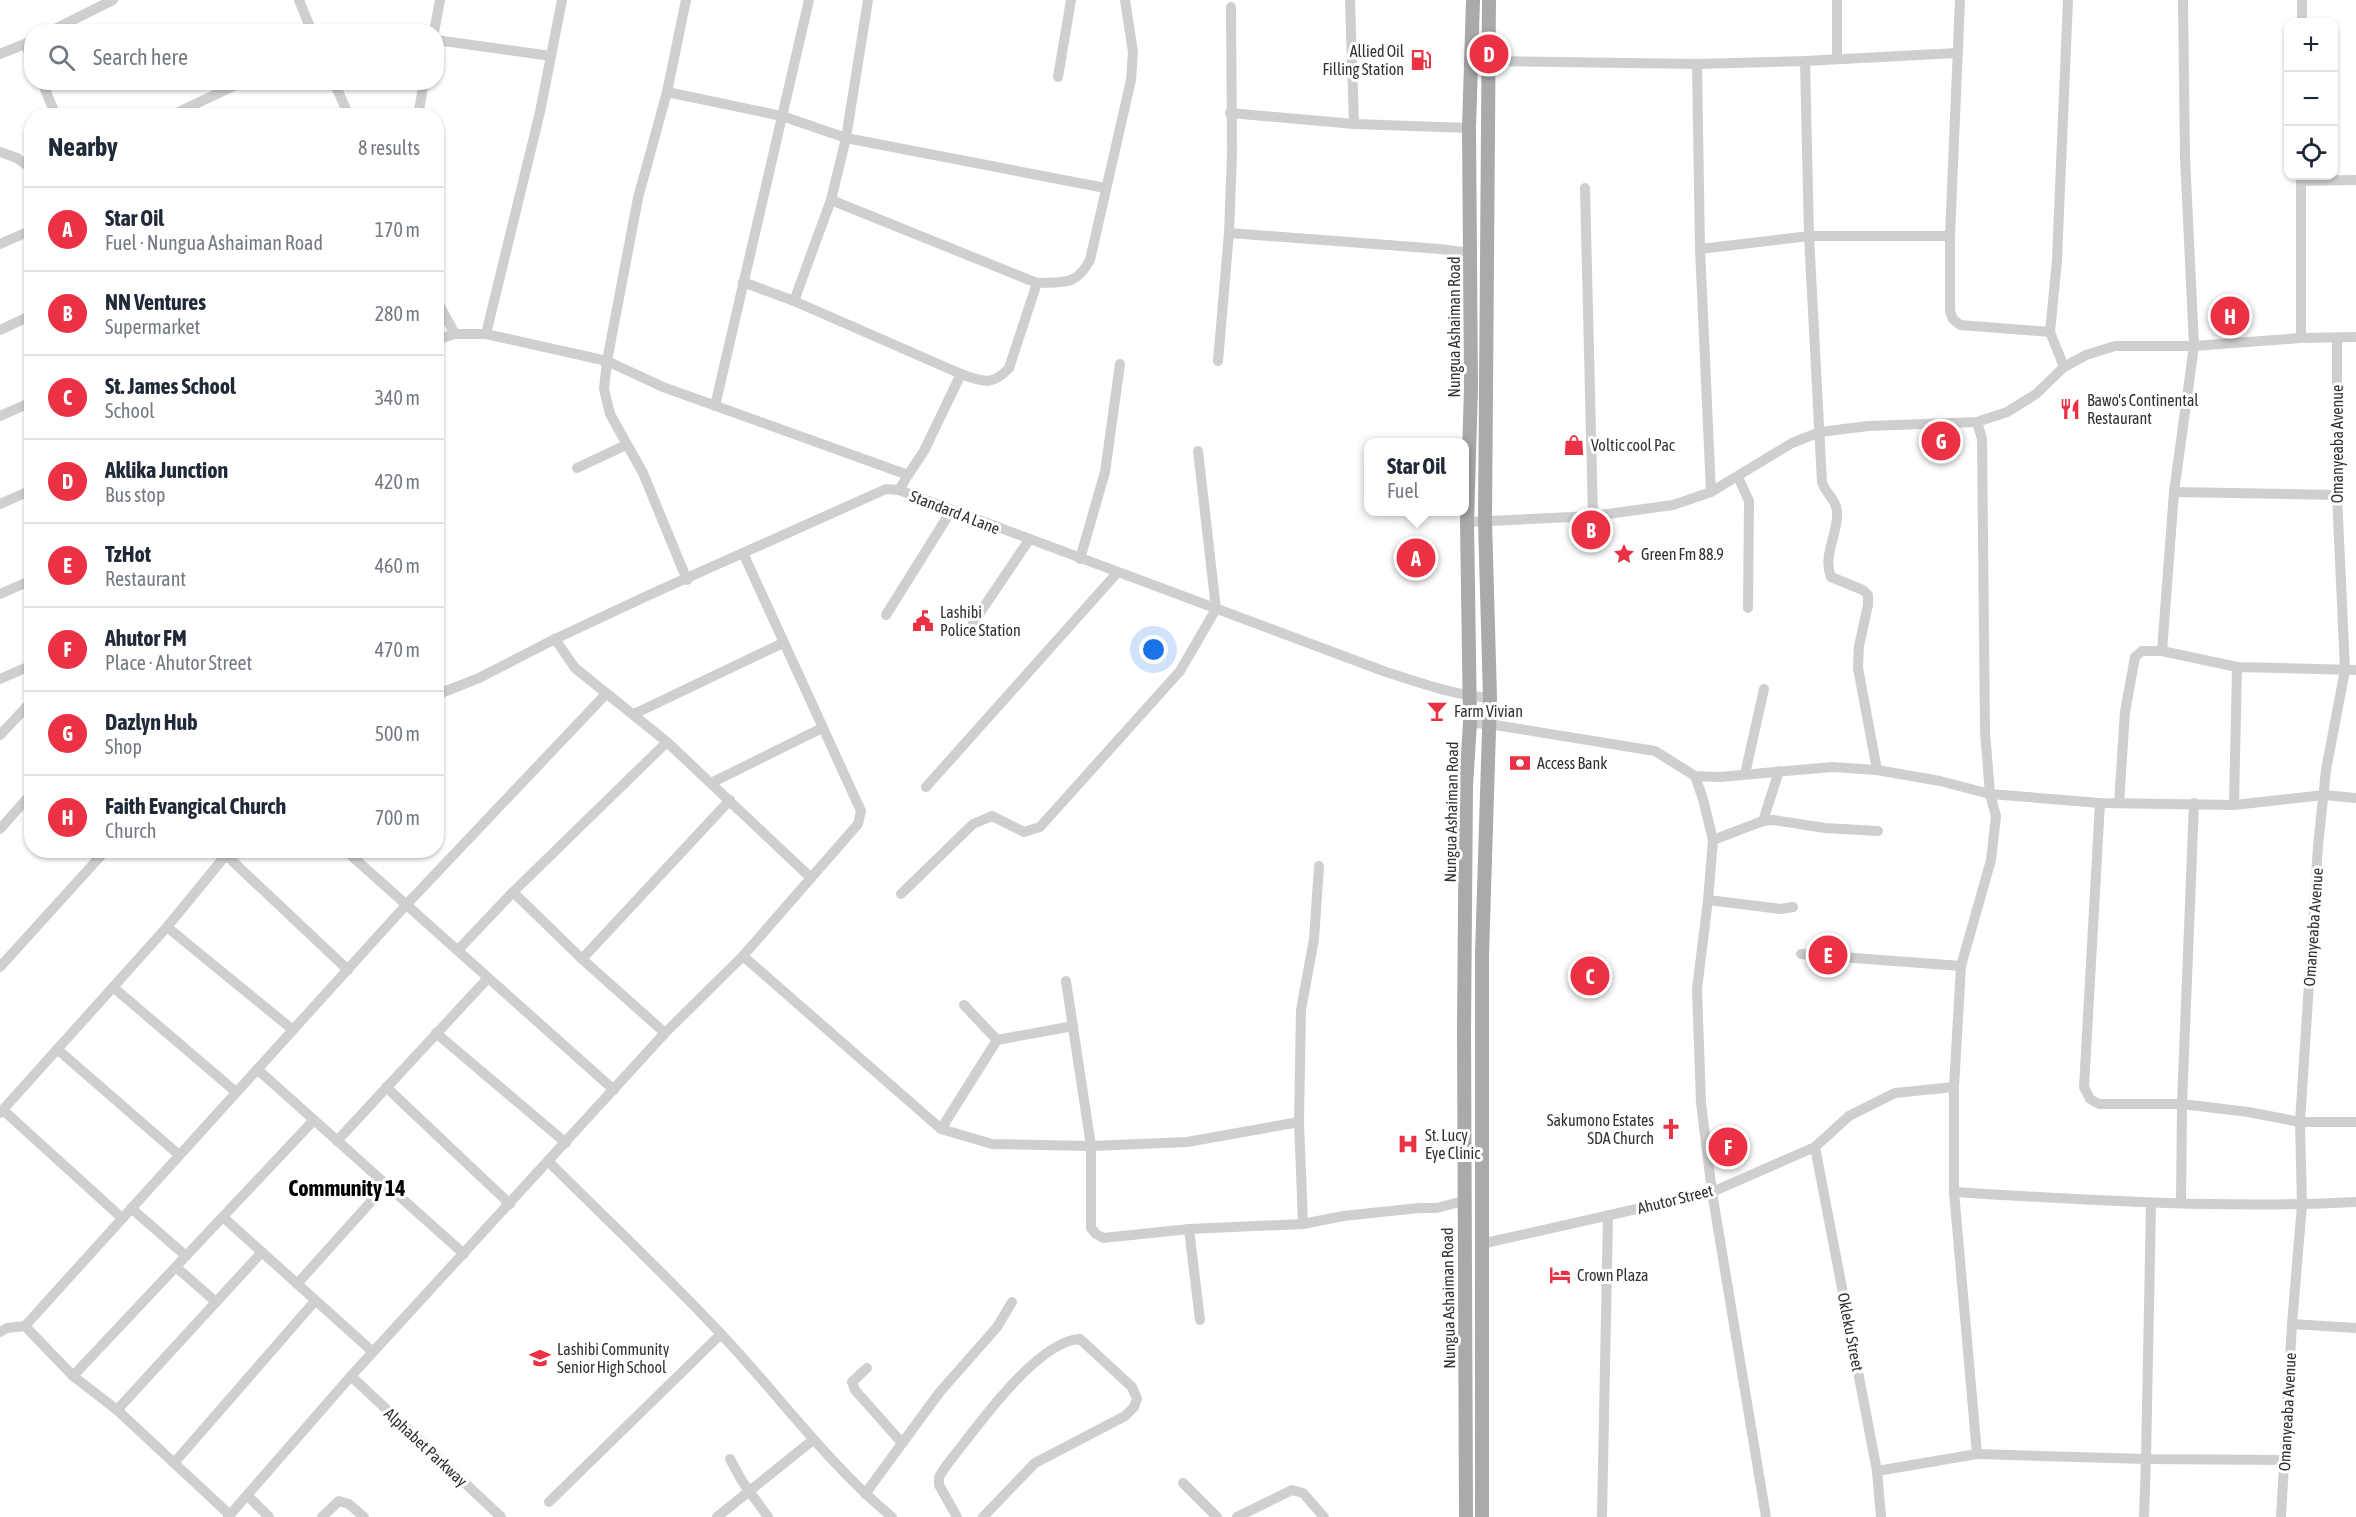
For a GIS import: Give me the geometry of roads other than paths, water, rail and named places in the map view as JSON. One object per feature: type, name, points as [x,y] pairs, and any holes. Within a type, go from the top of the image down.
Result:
[{"type":"main road","name":"Nungua Ashaiman Road","points":[[1469,455],[1471,388],[1469,128],[1473,0]]},
{"type":"main road","name":"Nungua Ashaiman Road","points":[[1482,1517],[1483,875],[1490,698],[1485,521],[1489,0]]},
{"type":"main road","name":"Nungua Ashaiman Road","points":[[1466,1517],[1463,1201],[1466,786],[1470,723],[1467,516]]},
{"type":"street","points":[[62,24],[95,4],[113,0]]},
{"type":"street","points":[[299,0],[309,24]]},
{"type":"street","points":[[436,24],[440,0]]},
{"type":"street","points":[[486,334],[540,112],[562,0]]},
{"type":"street","points":[[686,0],[667,92],[638,198],[607,361],[604,389],[610,414],[643,473],[687,580]]},
{"type":"street","points":[[715,406],[809,0]]},
{"type":"street","points":[[794,301],[831,200],[846,138],[868,0]]},
{"type":"street","points":[[1058,77],[1071,0]]},
{"type":"street","points":[[831,200],[1037,283],[1065,282],[1081,276],[1090,260],[1132,71],[1133,52],[1125,0]]},
{"type":"street","points":[[1350,0],[1354,124]]},
{"type":"street","points":[[1837,0],[1838,59]]},
{"type":"street","points":[[1960,0],[1950,236],[1950,311],[1953,319],[1960,325],[2050,332]]},
{"type":"street","points":[[2064,367],[2050,332],[2057,260],[2068,0]]},
{"type":"street","points":[[2162,651],[2174,492],[2194,346],[2185,157],[2183,0]]},
{"type":"street","points":[[2302,0],[2302,18]]},
{"type":"street","points":[[1218,361],[1229,232],[1232,153],[1231,7]]},
{"type":"street","points":[[444,41],[551,56]]},
{"type":"street","points":[[0,54],[24,44]]},
{"type":"street","points":[[1489,62],[1697,64],[1957,53]]},
{"type":"street","points":[[1805,61],[1809,236],[1822,482],[1836,504],[1837,514],[1828,562],[1829,572],[1835,579],[1863,590],[1868,596],[1859,646],[1858,668],[1877,770]]},
{"type":"street","points":[[1697,64],[1700,249],[1711,492]]},
{"type":"street","points":[[45,90],[53,108]]},
{"type":"street","points":[[187,108],[225,90]]},
{"type":"street","points":[[338,90],[345,108]]},
{"type":"street","points":[[419,108],[423,90]]},
{"type":"street","points":[[667,92],[782,116],[846,138],[1105,188]]},
{"type":"street","points":[[1230,113],[1354,124],[1469,128]]},
{"type":"street","points":[[0,152],[24,164]]},
{"type":"street","points":[[2338,179],[2356,180]]},
{"type":"street","points":[[2301,180],[2301,338]]},
{"type":"street","points":[[1585,188],[1593,516]]},
{"type":"street","points":[[1229,232],[1470,253]]},
{"type":"street","points":[[0,244],[24,234]]},
{"type":"street","points":[[1700,249],[1809,236],[1950,236]]},
{"type":"street","points":[[743,282],[794,301],[961,374],[985,382],[999,378],[1009,368],[1037,283]]},
{"type":"street","points":[[444,314],[455,334]]},
{"type":"street","points":[[0,330],[24,319]]},
{"type":"street","points":[[444,337],[455,334],[486,334],[607,361],[663,387],[908,475]]},
{"type":"street","points":[[1467,522],[1593,516],[1673,506],[1711,492],[1792,443],[1820,432],[1868,426],[1977,422],[2007,412],[2036,394],[2064,367],[2086,355],[2115,346],[2194,346],[2301,338],[2356,337]]},
{"type":"street","name":"Omanyeaba Avenue","points":[[2281,1517],[2292,1324],[2302,1205],[2300,1122],[2318,846],[2324,795],[2350,670],[2337,495],[2337,338]]},
{"type":"street","points":[[1080,559],[1105,472],[1120,364]]},
{"type":"street","points":[[899,490],[919,459],[961,374]]},
{"type":"street","points":[[0,416],[24,406]]},
{"type":"street","points":[[1977,422],[1982,439],[1985,732],[1990,794],[1996,816],[1991,860],[1961,966],[1954,1087],[1954,1192],[1977,1454]]},
{"type":"street","points":[[577,468],[626,445]]},
{"type":"street","points":[[902,894],[973,824],[984,818],[992,816],[1024,831],[1040,827],[1180,671],[1216,609],[1198,451]]},
{"type":"street","points":[[1738,477],[1749,501],[1748,608]]},
{"type":"street","name":"Standard A Lane","points":[[444,692],[479,678],[555,639],[886,489],[899,490],[1386,672],[1470,696],[1490,698]]},
{"type":"street","points":[[2174,492],[2337,495]]},
{"type":"street","points":[[0,504],[24,494]]},
{"type":"street","points":[[886,615],[951,511]]},
{"type":"street","points":[[973,623],[1029,540]]},
{"type":"street","points":[[25,1326],[73,1376],[117,1410],[229,1516],[351,1376],[665,1034],[743,956],[858,824],[861,811],[743,553]]},
{"type":"street","points":[[926,787],[1117,573]]},
{"type":"street","points":[[0,594],[24,584]]},
{"type":"street","points":[[555,639],[575,668],[668,742],[811,878]]},
{"type":"street","points":[[634,714],[783,643]]},
{"type":"street","points":[[2119,803],[2125,712],[2135,657],[2142,651],[2162,651],[2237,667],[2350,670]]},
{"type":"street","points":[[2235,805],[2237,667]]},
{"type":"street","points":[[0,680],[24,669]]},
{"type":"street","points":[[1745,774],[1764,689]]},
{"type":"street","points":[[0,1332],[7,1328],[25,1326],[406,905],[606,694]]},
{"type":"street","points":[[0,735],[24,710]]},
{"type":"street","points":[[1470,723],[1489,724],[1655,751],[1695,776],[1832,767],[1877,770],[1940,781],[1990,794],[2100,802],[2235,805],[2324,795],[2356,798]]},
{"type":"street","points":[[711,783],[822,728]]},
{"type":"street","points":[[458,950],[513,892],[668,742]]},
{"type":"street","points":[[1763,821],[1779,771]]},
{"type":"street","points":[[1695,776],[1713,840],[1708,900],[1696,989],[1701,1103],[1712,1192],[1766,1517]]},
{"type":"street","points":[[582,959],[730,800]]},
{"type":"street","points":[[2100,802],[2084,1087],[2091,1099],[2099,1104],[2182,1104],[2248,1112],[2300,1122],[2356,1122]]},
{"type":"street","points":[[0,829],[24,803]]},
{"type":"street","points":[[2181,1203],[2182,1104],[2194,803]]},
{"type":"street","points":[[1713,840],[1763,821],[1773,820],[1825,828],[1878,831]]},
{"type":"street","points":[[0,967],[99,858]]},
{"type":"street","points":[[122,1218],[2,1112],[167,927],[224,858]]},
{"type":"street","points":[[233,858],[348,970]]},
{"type":"street","points":[[354,858],[614,1090]]},
{"type":"street","points":[[1303,1224],[1299,1122],[1301,1010],[1314,939],[1319,866]]},
{"type":"street","points":[[513,892],[582,959],[665,1034]]},
{"type":"street","points":[[1708,900],[1781,909],[1793,907]]},
{"type":"street","points":[[167,927],[293,1030]]},
{"type":"street","points":[[1801,954],[1961,966]]},
{"type":"street","points":[[743,956],[941,1129],[992,1144],[1091,1146],[1187,1142],[1299,1122]]},
{"type":"street","points":[[337,1141],[488,978]]},
{"type":"street","points":[[1066,981],[1091,1146],[1091,1228],[1103,1238],[1189,1229],[1303,1224],[1343,1216],[1437,1208],[1463,1201]]},
{"type":"street","points":[[113,987],[236,1092]]},
{"type":"street","points":[[964,1005],[998,1040]]},
{"type":"street","points":[[941,1129],[998,1040],[1074,1026]]},
{"type":"street","points":[[436,1033],[566,1143]]},
{"type":"street","points":[[57,1049],[179,1155]]},
{"type":"street","points":[[257,1069],[385,1186],[464,1254]]},
{"type":"street","points":[[386,1087],[510,1204]]},
{"type":"street","name":"Ahutor Street","points":[[1481,1244],[1712,1192],[1815,1147],[1849,1116],[1895,1093],[1954,1087]]},
{"type":"street","points":[[73,1376],[313,1120]]},
{"type":"street","name":"Okleku Street","points":[[1815,1147],[1877,1472],[1881,1517]]},
{"type":"street","points":[[549,1162],[721,1334],[813,1440],[865,1494],[892,1517]]},
{"type":"street","points":[[297,1284],[385,1186]]},
{"type":"street","points":[[1954,1192],[2151,1203],[2302,1205],[2356,1202]]},
{"type":"street","points":[[2144,1517],[2151,1203]]},
{"type":"street","points":[[131,1208],[186,1256]]},
{"type":"street","points":[[1602,1517],[1608,1215]]},
{"type":"street","points":[[223,1217],[373,1352]]},
{"type":"street","points":[[1189,1229],[1200,1320]]},
{"type":"street","points":[[117,1410],[262,1252]]},
{"type":"street","points":[[176,1267],[216,1302]]},
{"type":"street","points":[[174,1462],[315,1301]]},
{"type":"street","points":[[865,1494],[926,1414],[939,1393],[998,1326],[1012,1302]]},
{"type":"street","points":[[2292,1324],[2356,1328]]},
{"type":"street","points":[[549,1502],[721,1334]]},
{"type":"street","points":[[957,1517],[939,1485],[939,1477],[946,1466],[1030,1365],[1069,1342],[1080,1339],[1132,1388],[1137,1399],[1134,1407],[1125,1416],[1035,1462],[983,1517]]},
{"type":"street","points":[[867,1368],[852,1382],[855,1389],[902,1443]]},
{"type":"street","name":"Alphabet Parkway","points":[[351,1376],[501,1517]]},
{"type":"street","points":[[717,1517],[813,1440]]},
{"type":"street","points":[[1877,1472],[1977,1454],[2284,1460]]},
{"type":"street","points":[[730,1459],[768,1517]]},
{"type":"street","points":[[1183,1483],[1217,1517]]},
{"type":"street","points":[[1237,1517],[1292,1490],[1302,1493],[1324,1517]]},
{"type":"street","points":[[247,1495],[269,1517]]},
{"type":"street","points":[[322,1517],[339,1501],[349,1504],[364,1517]]},
{"type":"place","name":"Aklika Junction","points":[[1489,54]]},
{"type":"place","name":"Allied Oil Filling Station","points":[[1421,60]]},
{"type":"place","name":"Faith Evangical Church","points":[[2230,316]]},
{"type":"place","name":"Bawo's Continental Restaurant","points":[[2070,409]]},
{"type":"place","name":"Dazlyn Hub","points":[[1941,441]]},
{"type":"place","name":"Voltic cool Pac","points":[[1574,445]]},
{"type":"place","name":"NN Ventures","points":[[1591,530]]},
{"type":"place","name":"Green Fm 88.9","points":[[1624,554]]},
{"type":"place","name":"Star Oil","points":[[1416,558]]},
{"type":"place","name":"Lashibi Police Station","points":[[923,621]]},
{"type":"place","name":"Farm Vivian","points":[[1437,711]]},
{"type":"place","name":"Access Bank","points":[[1520,763]]},
{"type":"place","name":"TzHot","points":[[1828,955]]},
{"type":"place","name":"St. James School","points":[[1590,976]]},
{"type":"place","name":"Sakumono Estates SDA Church","points":[[1671,1129]]},
{"type":"place","name":"St. Lucy Eye Clinic","points":[[1408,1144]]},
{"type":"place","name":"Ahutor FM","points":[[1728,1147]]},
{"type":"place","name":"Crown Plaza","points":[[1560,1275]]},
{"type":"place","name":"Lashibi Community Senior High School","points":[[540,1358]]},
{"type":"district","name":"Community 14","points":[[347,1188]]}]
